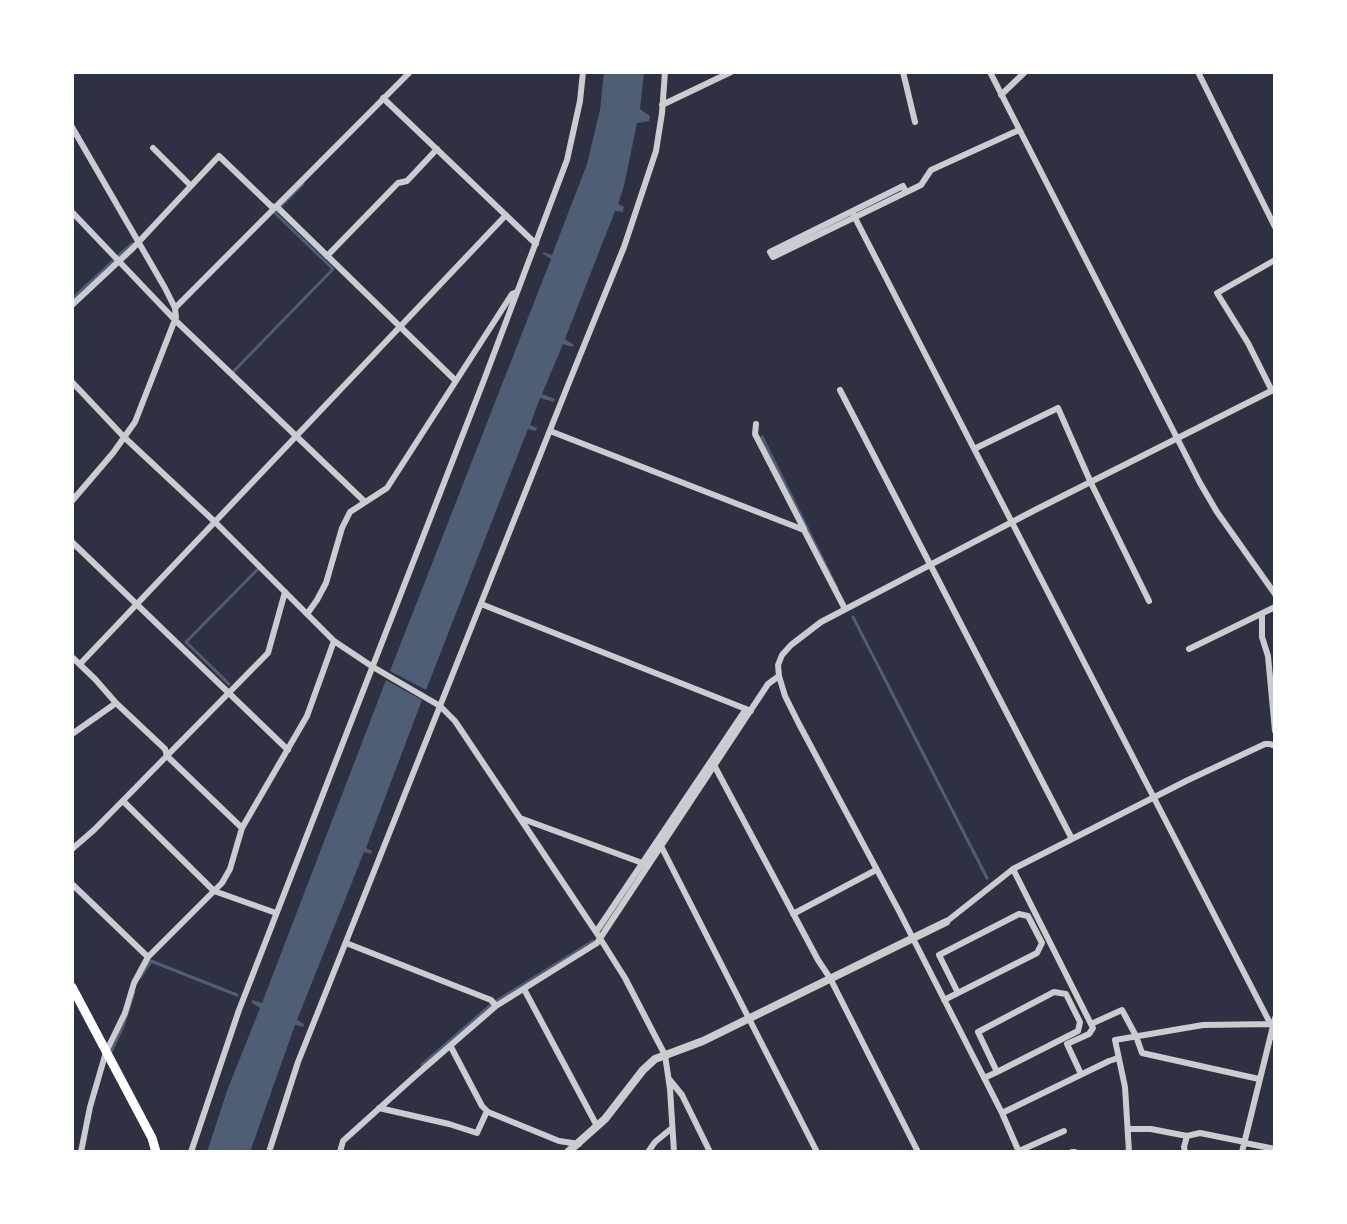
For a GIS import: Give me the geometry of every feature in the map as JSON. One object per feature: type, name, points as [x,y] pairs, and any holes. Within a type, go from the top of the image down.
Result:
[{"type":"main road","points":[[73,994],[152,1138],[156,1152]]},
{"type":"street","points":[[175,308],[410,72]]},
{"type":"street","points":[[191,1152],[239,1010],[567,160],[583,72]]},
{"type":"street","points":[[269,1152],[298,1062],[624,247],[656,151],[665,72]]},
{"type":"street","points":[[662,105],[731,72]]},
{"type":"street","points":[[903,72],[915,122]]},
{"type":"street","points":[[990,72],[1217,512],[1275,594]]},
{"type":"street","points":[[1001,95],[1025,72]]},
{"type":"street","points":[[1198,72],[1275,227]]},
{"type":"street","points":[[383,98],[536,244]]},
{"type":"street","points":[[72,127],[175,308],[175,320],[140,414],[72,501]]},
{"type":"street","points":[[853,215],[773,257],[770,252],[853,215],[906,192],[921,185],[931,170],[1019,130]]},
{"type":"street","points":[[153,148],[191,186]]},
{"type":"street","points":[[327,256],[398,183],[407,181],[437,149]]},
{"type":"street","points":[[72,305],[139,242],[219,156],[271,206],[278,208],[456,381]]},
{"type":"street","points":[[72,212],[175,320],[364,501]]},
{"type":"street","points":[[80,664],[506,215]]},
{"type":"street","points":[[853,215],[1153,798],[1273,1022],[1242,1152]]},
{"type":"street","points":[[1064,1131],[1019,1152],[1002,1113],[785,696],[778,665],[791,645],[845,609],[1273,390],[1217,293],[1275,260]]},
{"type":"street","points":[[307,614],[326,583],[346,518],[364,501],[387,488],[512,294],[518,291]]},
{"type":"street","points":[[72,382],[124,437],[215,522],[334,641],[440,706],[455,721],[598,935],[625,978],[665,1055],[674,1152]]},
{"type":"street","points":[[840,390],[1072,839]]},
{"type":"street","points":[[974,449],[1058,408],[1149,601]]},
{"type":"street","points":[[756,424],[755,434],[845,609]]},
{"type":"street","points":[[550,431],[804,530]]},
{"type":"street","points":[[72,542],[288,750]]},
{"type":"street","points":[[72,849],[268,653],[285,592]]},
{"type":"street","points":[[481,604],[748,710]]},
{"type":"street","points":[[1189,649],[1275,607]]},
{"type":"street","points":[[568,1152],[597,1126],[655,1059],[703,1041],[946,922],[1013,869],[1265,744],[1274,746],[1274,702],[1268,656],[1262,637],[1262,614]]},
{"type":"street","points":[[81,1152],[106,1052],[125,1013],[134,983],[148,957],[222,883],[230,869],[242,828],[307,716],[334,641]]},
{"type":"street","points":[[72,657],[165,749],[167,756],[242,828]]},
{"type":"street","points":[[340,1152],[343,1141],[496,1006],[597,943],[598,935],[748,710],[768,684],[779,676]]},
{"type":"street","points":[[72,734],[116,703]]},
{"type":"street","points":[[645,864],[661,846],[748,710]]},
{"type":"street","points":[[714,765],[830,978],[918,1152]]},
{"type":"street","points":[[123,801],[214,891],[276,913]]},
{"type":"street","points":[[519,817],[645,864]]},
{"type":"street","points":[[661,846],[817,1152]]},
{"type":"street","points":[[1013,869],[1093,1028],[1089,1034],[1067,1044],[1081,1074]]},
{"type":"street","points":[[793,914],[876,870]]},
{"type":"street","points":[[72,884],[148,957]]},
{"type":"street","points":[[944,1000],[958,993],[1037,953],[1042,943],[1028,916],[1019,914],[939,955],[958,993]]},
{"type":"street","points":[[346,943],[491,1000],[496,1006]]},
{"type":"street","points":[[524,989],[597,1126]]},
{"type":"street","points":[[984,1078],[997,1072],[1078,1031],[1080,1022],[1066,994],[1054,992],[978,1032],[997,1072]]},
{"type":"street","points":[[1091,1024],[1122,1010],[1142,1053],[1259,1079]]},
{"type":"street","points":[[1129,1152],[1125,1087],[1115,1040],[1203,1025],[1273,1022]]},
{"type":"street","points":[[451,1047],[487,1111],[559,1141],[579,1144]]},
{"type":"street","points":[[1002,1113],[1118,1058]]},
{"type":"street","points":[[669,1078],[682,1095],[710,1152]]},
{"type":"street","points":[[379,1108],[477,1133],[487,1111]]},
{"type":"street","points":[[648,1152],[672,1128]]},
{"type":"street","points":[[1129,1129],[1151,1129],[1187,1136],[1200,1133],[1275,1149]]},
{"type":"street","points":[[1185,1152],[1187,1136]]},
{"type":"water","points":[[604,72],[644,72],[640,109],[650,116],[649,121],[637,123],[618,204],[624,207],[623,212],[615,211],[565,339],[574,345],[563,344],[542,394],[555,399],[554,402],[540,398],[530,425],[537,428],[536,431],[528,429],[426,690],[390,671],[551,259],[543,252],[552,255],[587,164],[600,110]]},
{"type":"water","points":[[386,680],[422,700],[366,848],[372,851],[371,854],[364,852],[297,1020],[304,1024],[303,1027],[295,1025],[250,1152],[207,1152],[260,1008],[251,1002],[262,1003]]},
{"type":"waterway","points":[[280,207],[303,184]]},
{"type":"waterway","points":[[233,372],[333,269],[275,213]]},
{"type":"waterway","points":[[118,256],[132,244]]},
{"type":"waterway","points":[[72,299],[113,261]]},
{"type":"waterway","points":[[762,437],[837,588]]},
{"type":"waterway","points":[[229,684],[186,642],[257,570]]},
{"type":"waterway","points":[[853,617],[987,878]]},
{"type":"waterway","points":[[646,863],[657,846]]},
{"type":"waterway","points":[[603,928],[644,866]]},
{"type":"waterway","points":[[495,1002],[593,941]]},
{"type":"waterway","points":[[140,978],[151,961],[237,995]]},
{"type":"waterway","points":[[111,1052],[134,992]]},
{"type":"waterway","points":[[422,1065],[492,1004]]}]
